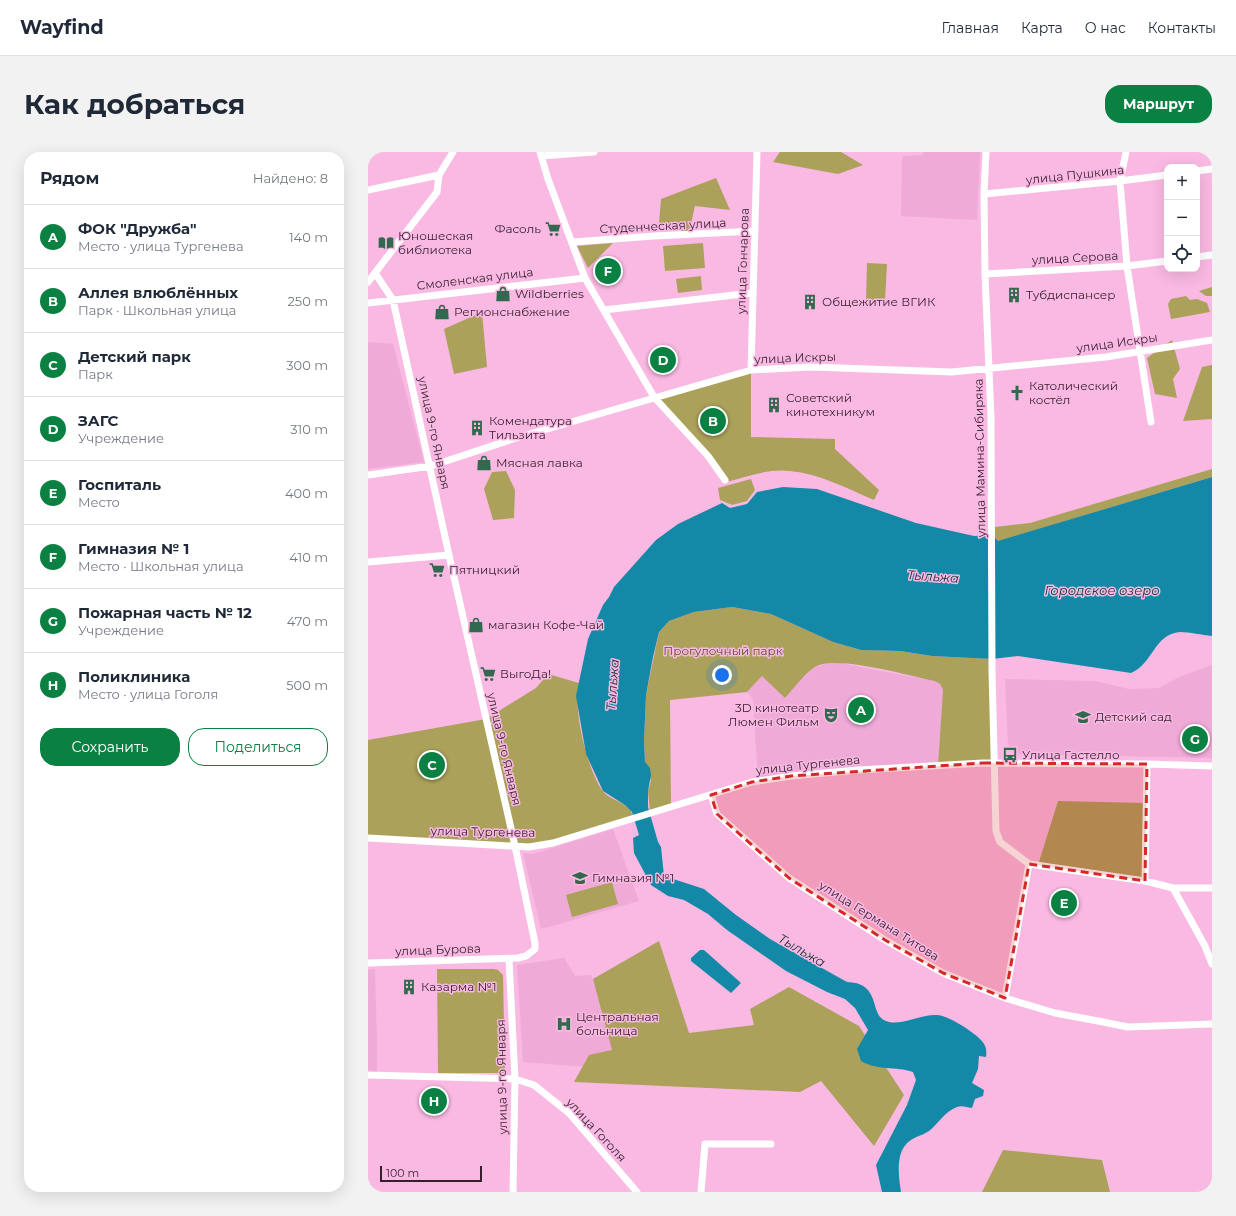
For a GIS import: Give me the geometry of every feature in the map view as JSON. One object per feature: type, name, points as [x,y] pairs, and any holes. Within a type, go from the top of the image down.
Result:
[{"type":"street","points":[[368,282],[437,192],[439,175],[453,152]]},
{"type":"street","points":[[594,152],[540,154],[585,278],[654,397],[708,456],[725,480]]},
{"type":"street","name":"улица Гончарова","points":[[751,370],[757,152]]},
{"type":"street","name":"улица Мамина-Сибиряка","points":[[986,152],[984,194],[985,274],[992,528],[992,671],[996,831],[1000,842],[1029,864]]},
{"type":"street","points":[[1126,152],[1120,182],[1127,266],[1152,422]]},
{"type":"street","points":[[1200,171],[1212,169]]},
{"type":"street","points":[[368,190],[439,175]]},
{"type":"street","name":"улица Пушкина","points":[[984,194],[1120,182],[1164,175]]},
{"type":"street","name":"Студенческая улица","points":[[573,242],[654,236],[755,232]]},
{"type":"street","points":[[1200,257],[1212,255]]},
{"type":"street","name":"улица Серова","points":[[985,274],[1127,266],[1164,261]]},
{"type":"street","points":[[375,273],[393,300]]},
{"type":"street","name":"Смоленская улица","points":[[368,303],[585,278]]},
{"type":"street","points":[[604,310],[752,293]]},
{"type":"street","name":"улица 9-го Января","points":[[393,300],[531,918],[535,949],[526,956],[509,959],[515,1079],[513,1192]]},
{"type":"street","name":"улица Искры","points":[[368,475],[430,466],[516,438],[751,370],[811,367],[952,372],[988,370],[1140,352],[1212,340]]},
{"type":"street","points":[[368,562],[449,555]]},
{"type":"street","name":"улица Тургенева","points":[[368,838],[528,847],[553,842],[752,782],[791,776],[858,770],[995,763],[1212,766]]},
{"type":"street","points":[[1145,881],[1147,764]]},
{"type":"street","name":"улица Германа Титова","points":[[710,795],[718,814],[789,878],[892,944],[943,973],[1005,998],[1055,1013],[1128,1027],[1212,1024]]},
{"type":"street","points":[[1005,998],[1029,864],[1145,881],[1173,888],[1212,888]]},
{"type":"street","points":[[1173,888],[1205,946],[1212,964]]},
{"type":"street","name":"улица Бурова","points":[[368,963],[509,959]]},
{"type":"street","name":"улица Гоголя","points":[[368,1075],[515,1079],[534,1085],[569,1113],[637,1192]]},
{"type":"street","points":[[701,1192],[705,1144],[771,1144]]},
{"type":"highlighted area","points":[[983,763],[1147,764],[1145,881],[1029,864],[1005,998],[943,973],[885,940],[789,878],[717,814],[711,795],[752,782],[791,776]]},
{"type":"shaded area","points":[[923,152],[980,152],[977,220],[901,216],[902,158],[903,156],[923,155]]},
{"type":"shaded area","points":[[368,342],[393,344],[424,462],[368,469]]},
{"type":"shaded area","points":[[834,662],[935,681],[940,684],[943,690],[938,766],[758,781],[753,699],[747,692],[762,676],[804,677],[815,667]]},
{"type":"shaded area","name":"Детский сад","points":[[1212,665],[1212,758],[1016,754],[1008,744],[1005,679],[1094,681],[1129,689],[1159,688],[1179,677]]},
{"type":"shaded area","name":"Гимназия №1","points":[[613,829],[639,901],[541,929],[523,853],[533,854]]},
{"type":"shaded area","name":"Центральная больница","points":[[564,958],[575,976],[591,975],[620,1056],[613,1069],[523,1062],[517,965]]},
{"type":"shaded area","points":[[375,969],[377,1073],[368,1072],[368,970]]},
{"type":"green space","points":[[780,152],[841,152],[863,165],[838,174],[773,162]]},
{"type":"green space","points":[[716,178],[730,210],[695,206],[689,233],[659,223],[661,199]]},
{"type":"green space","points":[[613,243],[588,268],[577,246]]},
{"type":"green space","points":[[703,243],[705,268],[665,271],[663,246]]},
{"type":"green space","points":[[867,263],[887,264],[885,301],[866,301]]},
{"type":"green space","points":[[701,276],[702,290],[678,293],[676,279]]},
{"type":"green space","points":[[1212,287],[1212,296],[1206,296],[1199,291]]},
{"type":"green space","points":[[1186,296],[1190,300],[1197,299],[1207,303],[1210,312],[1171,319],[1168,304],[1171,299]]},
{"type":"green space","points":[[482,312],[487,367],[454,374],[444,329]]},
{"type":"green space","points":[[1172,340],[1180,369],[1173,379],[1177,398],[1155,394],[1147,358]]},
{"type":"green space","points":[[1212,365],[1212,419],[1183,421],[1202,367]]},
{"type":"green space","points":[[751,370],[751,437],[835,439],[835,449],[879,490],[874,500],[822,478],[782,470],[766,472],[726,482],[654,397]]},
{"type":"green space","points":[[1212,469],[1212,477],[1006,540],[998,541],[993,534],[993,528],[995,527],[1030,523]]},
{"type":"green space","points":[[506,471],[515,490],[514,518],[493,520],[484,489],[492,472]]},
{"type":"green space","points":[[751,479],[755,490],[747,501],[732,505],[720,500],[718,488]]},
{"type":"green space","name":"Прогулочный парк","points":[[732,607],[771,614],[833,642],[861,650],[900,651],[932,656],[992,659],[995,763],[938,766],[943,690],[940,684],[935,681],[855,664],[825,664],[811,670],[785,698],[762,676],[747,692],[670,700],[671,806],[650,812],[648,791],[651,781],[645,762],[644,741],[646,695],[659,632],[669,621],[694,612]]},
{"type":"green space","points":[[548,674],[579,683],[579,722],[586,753],[596,780],[606,794],[628,808],[633,817],[529,847],[368,838],[368,740],[486,719],[536,688]]},
{"type":"green space","points":[[1058,801],[1146,803],[1145,881],[1038,865]]},
{"type":"green space","points":[[612,882],[618,904],[572,917],[566,895]]},
{"type":"green space","points":[[659,941],[689,1033],[754,1025],[750,1009],[789,987],[859,1026],[904,1095],[874,1146],[821,1081],[800,1092],[574,1082],[589,1055],[612,1050],[593,979]]},
{"type":"green space","points":[[437,969],[494,969],[498,970],[503,975],[505,1073],[438,1073]]},
{"type":"green space","points":[[1003,1150],[1102,1160],[1110,1192],[982,1192]]},
{"type":"water","name":"Городское озеро","points":[[1212,477],[1212,636],[1184,632],[1171,634],[1159,643],[1138,669],[1131,673],[1018,656],[992,659],[932,656],[900,651],[861,650],[833,642],[771,614],[732,607],[694,612],[669,621],[659,632],[646,695],[644,741],[645,762],[650,768],[651,775],[648,791],[648,807],[658,842],[661,847],[664,876],[704,889],[736,915],[770,939],[847,982],[859,984],[866,988],[871,994],[878,1014],[882,1019],[895,1023],[931,1015],[941,1016],[967,1029],[978,1037],[985,1046],[986,1057],[979,1056],[978,1069],[972,1083],[984,1090],[983,1096],[975,1099],[972,1108],[960,1106],[952,1109],[929,1131],[909,1141],[901,1152],[899,1163],[901,1192],[882,1192],[876,1165],[907,1105],[916,1080],[913,1072],[874,1066],[861,1061],[857,1049],[868,1030],[855,1008],[845,999],[827,992],[786,971],[727,930],[708,914],[684,900],[668,896],[651,885],[634,853],[633,838],[639,835],[632,812],[625,805],[603,791],[586,754],[576,696],[588,639],[603,605],[614,587],[656,540],[678,524],[722,503],[730,508],[747,504],[757,492],[783,487],[817,489],[916,523],[974,536],[993,535],[998,541]]},
{"type":"water","points":[[700,950],[704,950],[741,983],[731,993],[691,961],[691,958]]},
{"type":"place","name":"Фасоль","points":[[553,229]]},
{"type":"place","name":"Юношеская библиотека","points":[[386,243]]},
{"type":"place","name":"Гимназия № 1","points":[[608,271]]},
{"type":"place","name":"Wildberries","points":[[503,294]]},
{"type":"place","name":"Тубдиспансер","points":[[1014,295]]},
{"type":"place","name":"Общежитие ВГИК","points":[[810,302]]},
{"type":"place","name":"Регионснабжение","points":[[442,312]]},
{"type":"place","name":"ЗАГС","points":[[663,360]]},
{"type":"place","name":"Католический костёл","points":[[1017,393]]},
{"type":"place","name":"Советский кинотехникум","points":[[774,405]]},
{"type":"place","name":"Аллея влюблённых","points":[[713,421]]},
{"type":"place","name":"Комендатура Тильзита","points":[[477,428]]},
{"type":"place","name":"Мясная лавка","points":[[484,463]]},
{"type":"place","name":"Пятницкий","points":[[437,570]]},
{"type":"place","name":"магазин Кофе-Чай","points":[[476,625]]},
{"type":"place","name":"ВыгоДа!","points":[[488,674]]},
{"type":"place","name":"ФОК \"Дружба\"","points":[[861,710]]},
{"type":"place","name":"3D кинотеатр Люмен Фильм","points":[[831,715]]},
{"type":"place","name":"Детский сад","points":[[1083,717]]},
{"type":"place","name":"Пожарная часть № 12","points":[[1195,739]]},
{"type":"place","name":"Улица Гастелло","points":[[1010,755]]},
{"type":"place","name":"Детский парк","points":[[432,765]]},
{"type":"place","name":"Гимназия №1","points":[[580,878]]},
{"type":"place","name":"Госпиталь","points":[[1064,903]]},
{"type":"place","name":"Казарма №1","points":[[409,987]]},
{"type":"place","name":"Центральная больница","points":[[564,1024]]},
{"type":"place","name":"Поликлиника","points":[[434,1101]]},
{"type":"water label","name":"Тыльжа","points":[[933,576]]},
{"type":"water label","name":"Тыльжа","points":[[612,685]]},
{"type":"water label","name":"Тыльжа","points":[[802,950]]}]
